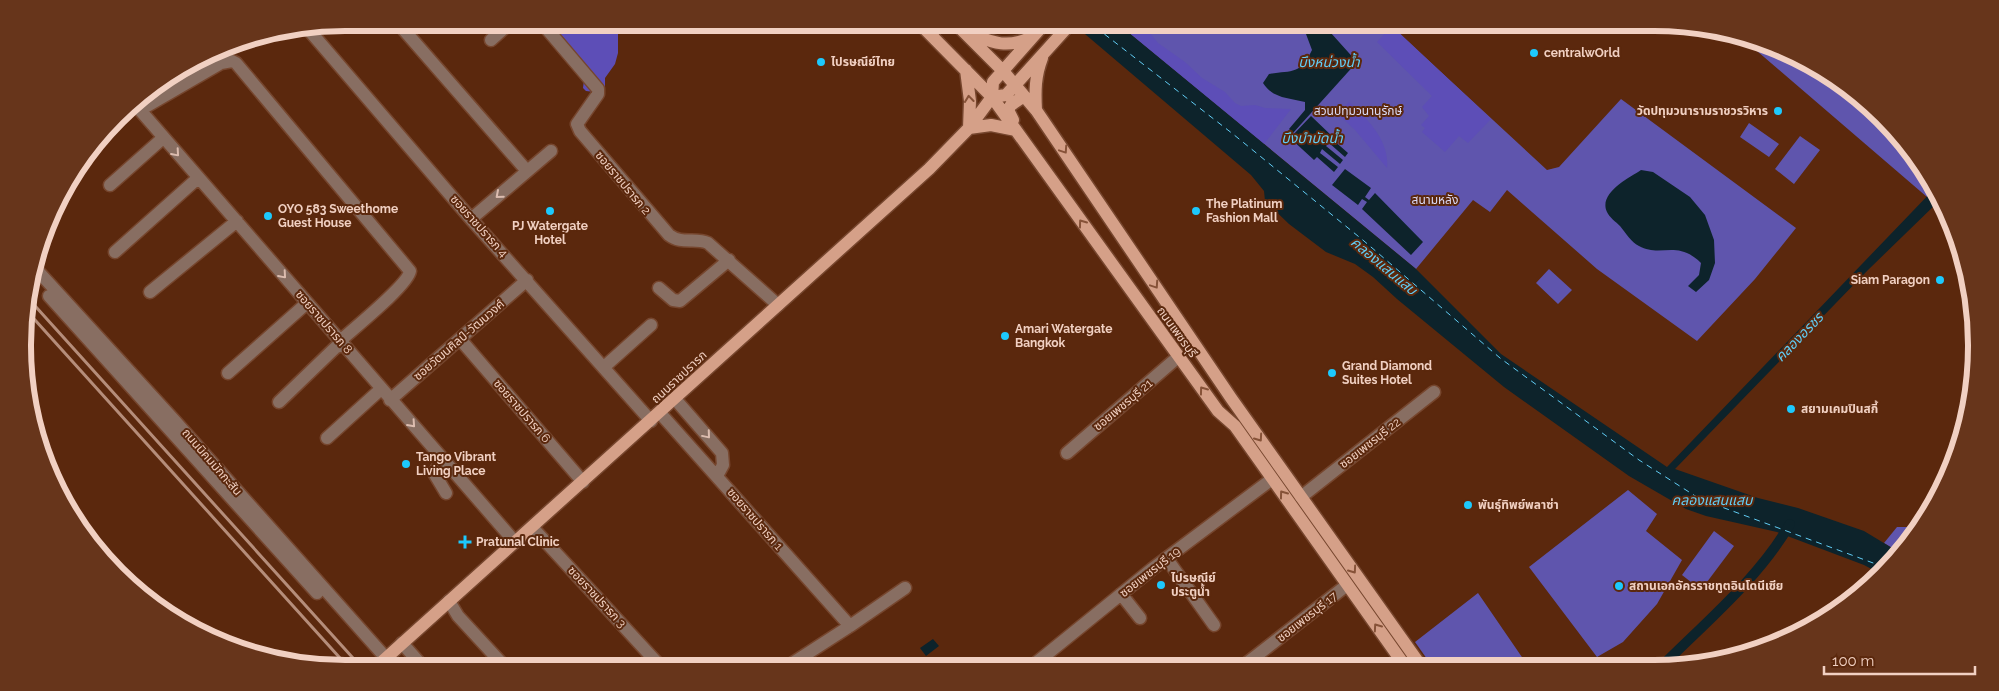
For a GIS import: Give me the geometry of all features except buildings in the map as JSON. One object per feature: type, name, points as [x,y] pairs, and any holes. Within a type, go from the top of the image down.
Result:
[{"type":"main road","name":"ถนนเพชรบุรี","points":[[928,31],[992,97],[1178,357],[1218,411],[1235,426],[1401,660]]},
{"type":"main road","points":[[931,34],[934,31]]},
{"type":"main road","name":"ถนนเพชรบุรี","points":[[963,31],[1003,71],[1036,110],[1231,398],[1304,495],[1417,660]]},
{"type":"main road","points":[[967,31],[986,40],[1005,45],[1018,44],[1032,38]]},
{"type":"main road","points":[[1038,31],[993,82],[992,97],[1006,95],[1063,31]]},
{"type":"main road","points":[[1036,110],[1036,72],[1045,51]]},
{"type":"main road","points":[[966,70],[970,101],[969,128],[991,125],[1016,130]]},
{"type":"main road","points":[[1024,96],[1010,105],[1009,114],[1048,169],[1047,174]]},
{"type":"main road","name":"ถนนราชปรารภ","points":[[383,660],[904,192],[969,128],[992,97]]},
{"type":"street","points":[[405,31],[528,171]]},
{"type":"street","points":[[491,40],[500,31]]},
{"type":"street","name":"ซอยราชปรารภ 2","points":[[549,31],[598,89],[598,94],[577,124],[580,131],[669,235],[682,242],[703,240],[729,260],[778,305]]},
{"type":"street","name":"ซอยราชปรารภ 4","points":[[312,33],[471,219],[604,367],[655,417]]},
{"type":"street","points":[[150,100],[221,63],[232,61],[236,63],[410,271],[409,277],[279,402]]},
{"type":"street","name":"ซอยราชปรารภ 8","points":[[139,108],[515,542]]},
{"type":"street","points":[[110,185],[163,138]]},
{"type":"street","points":[[471,219],[551,150]]},
{"type":"street","points":[[115,252],[198,178]]},
{"type":"street","points":[[150,292],[237,221]]},
{"type":"street","points":[[659,288],[674,300],[680,301],[729,260]]},
{"type":"street","name":"ถนนนิคมมักกะสัน","points":[[40,273],[175,421],[377,660]]},
{"type":"street","name":"ซอยวัฒนศิลป์-วัฒนวงศ์","points":[[390,400],[526,280]]},
{"type":"street","name":"ถนนนิคมมักกะสัน","points":[[37,283],[377,660]]},
{"type":"street","points":[[228,372],[307,303]]},
{"type":"street","points":[[604,367],[651,325]]},
{"type":"street","name":"ซอยราชปรารภ 6","points":[[460,339],[583,482]]},
{"type":"street","name":"ซอยเพชรบุรี 21","points":[[1067,453],[1178,357]]},
{"type":"street","points":[[327,438],[381,389]]},
{"type":"street","name":"ซอยเพชรบุรี 22","points":[[1304,495],[1434,392]]},
{"type":"street","points":[[675,399],[722,453],[723,465],[717,476]]},
{"type":"street","name":"ซอยราชปรารภ 1","points":[[655,417],[717,476],[850,626]]},
{"type":"street","points":[[443,459],[434,473],[446,493]]},
{"type":"street","name":"ซอยเพชรบุรี 19","points":[[1040,660],[1121,594],[1272,479]]},
{"type":"street","name":"ซอยราชปรารภ 3","points":[[532,527],[655,660]]},
{"type":"street","points":[[1167,559],[1214,625]]},
{"type":"street","name":"ซอยเพชรบุรี 17","points":[[1251,660],[1347,585]]},
{"type":"street","points":[[797,660],[904,588]]},
{"type":"street","points":[[1121,594],[1140,618]]},
{"type":"street","points":[[448,601],[458,616],[499,660]]},
{"type":"street","points":[[402,644],[417,660]]},
{"type":"street","points":[[805,655],[808,660]]},
{"type":"green space","points":[[549,31],[618,33],[618,53],[615,64],[605,78],[605,90],[603,93],[586,91],[583,88],[584,80]]},
{"type":"green space","name":"สวนปทุมวนานุรักษ์","points":[[1127,31],[1397,31],[1547,170],[1559,167],[1621,99],[1796,228],[1755,279],[1697,341],[1597,269],[1507,190],[1490,212],[1473,200],[1416,269]]},
{"type":"green space","points":[[1127,31],[1148,31],[1158,43],[1241,106],[1255,105],[1265,108],[1291,109],[1264,144]]},
{"type":"green space","points":[[1387,31],[1397,31],[1491,119],[1468,143],[1459,136],[1445,152],[1422,132],[1425,128],[1421,125],[1429,116],[1422,107],[1432,96],[1377,42]]},
{"type":"green space","points":[[1753,47],[1774,55],[1811,73],[1861,109],[1903,154],[1926,188],[1929,195],[1927,197]]},
{"type":"green space","points":[[1349,102],[1370,123],[1381,139],[1387,158],[1387,168],[1355,130],[1338,114]]},
{"type":"green space","points":[[1749,123],[1779,144],[1769,157],[1740,137]]},
{"type":"green space","points":[[1800,136],[1820,150],[1794,184],[1775,169]]},
{"type":"green space","points":[[1549,269],[1572,290],[1558,304],[1536,283]]},
{"type":"green space","points":[[1628,490],[1657,514],[1646,531],[1682,560],[1657,604],[1623,642],[1597,657],[1529,567]]},
{"type":"green space","points":[[1897,527],[1910,527],[1893,549],[1884,543]]},
{"type":"green space","points":[[1714,531],[1734,546],[1701,590],[1682,575]]},
{"type":"green space","points":[[1478,593],[1524,660],[1428,660],[1415,642]]},
{"type":"water","name":"คลองแสนแสบ","points":[[1081,31],[1127,31],[1416,269],[1501,354],[1667,467],[1929,194],[1934,206],[1868,270],[1675,469],[1758,498],[1798,508],[1864,531],[1893,549],[1874,570],[1777,532],[1706,516],[1686,509],[1629,476],[1504,387],[1373,277],[1355,264],[1326,252],[1289,224],[1265,201],[1264,191],[1251,175]]},
{"type":"water","name":"บึงหน่วงน้ำ","points":[[1304,31],[1329,31],[1357,62],[1293,133],[1289,129],[1305,110],[1305,102],[1276,95],[1263,83],[1269,74],[1295,70],[1304,64],[1312,50]]},
{"type":"water","name":"บึงบำบัดน้ำ","points":[[1311,116],[1348,153],[1345,157],[1329,143],[1326,146],[1343,160],[1340,164],[1322,149],[1320,153],[1338,167],[1334,172],[1317,157],[1314,160],[1290,138]]},
{"type":"water","name":"บึงบำบัดน้ำ","points":[[1345,169],[1371,188],[1365,197],[1369,200],[1375,193],[1423,242],[1411,255],[1362,209],[1367,202],[1362,199],[1358,205],[1332,185]]},
{"type":"water","points":[[1641,170],[1653,172],[1690,197],[1705,215],[1714,240],[1715,263],[1709,280],[1696,292],[1688,286],[1699,275],[1701,263],[1692,256],[1677,250],[1655,250],[1636,245],[1607,212],[1605,205],[1611,192]]},
{"type":"water","points":[[933,639],[939,646],[926,656],[920,648]]},
{"type":"waterway","points":[[1669,659],[1731,599],[1763,563],[1790,524]]},
{"type":"ferry route","points":[[1100,31],[1233,134],[1364,241],[1500,358],[1639,460],[1700,499],[1879,565]]},
{"type":"railway","points":[[34,305],[355,660]]},
{"type":"railway","points":[[33,317],[342,660]]},
{"type":"place","name":"centralwOrld","points":[[1534,53]]},
{"type":"place","name":"ไปรษณีย์ไทย","points":[[821,62]]},
{"type":"place","name":"วัดปทุมวนารามราชวรวิหาร","points":[[1778,111]]},
{"type":"place","name":"PJ Watergate Hotel","points":[[550,211]]},
{"type":"place","name":"The Platinum Fashion Mall","points":[[1196,211]]},
{"type":"place","name":"OYO 583 Sweethome Guest House","points":[[268,216]]},
{"type":"place","name":"Siam Paragon","points":[[1940,280]]},
{"type":"place","name":"Amari Watergate Bangkok","points":[[1005,336]]},
{"type":"place","name":"Grand Diamond Suites Hotel","points":[[1332,373]]},
{"type":"place","name":"สยามเคมปินสกี้","points":[[1791,409]]},
{"type":"place","name":"Tango Vibrant Living Place","points":[[406,464]]},
{"type":"place","name":"พันธุ์ทิพย์พลาซ่า","points":[[1468,505]]},
{"type":"place","name":"Pratunal Clinic","points":[[465,542]]},
{"type":"place","name":"ไปรษณีย์ ประตูน้ำ","points":[[1161,585]]},
{"type":"place","name":"สถานเอกอัครราชทูตอินโดนีเซีย","points":[[1619,586]]},
{"type":"park label","name":"สนามหลัง","points":[[1435,200]]},
{"type":"water label","name":"คลองอรชร","points":[[1799,337]]}]
